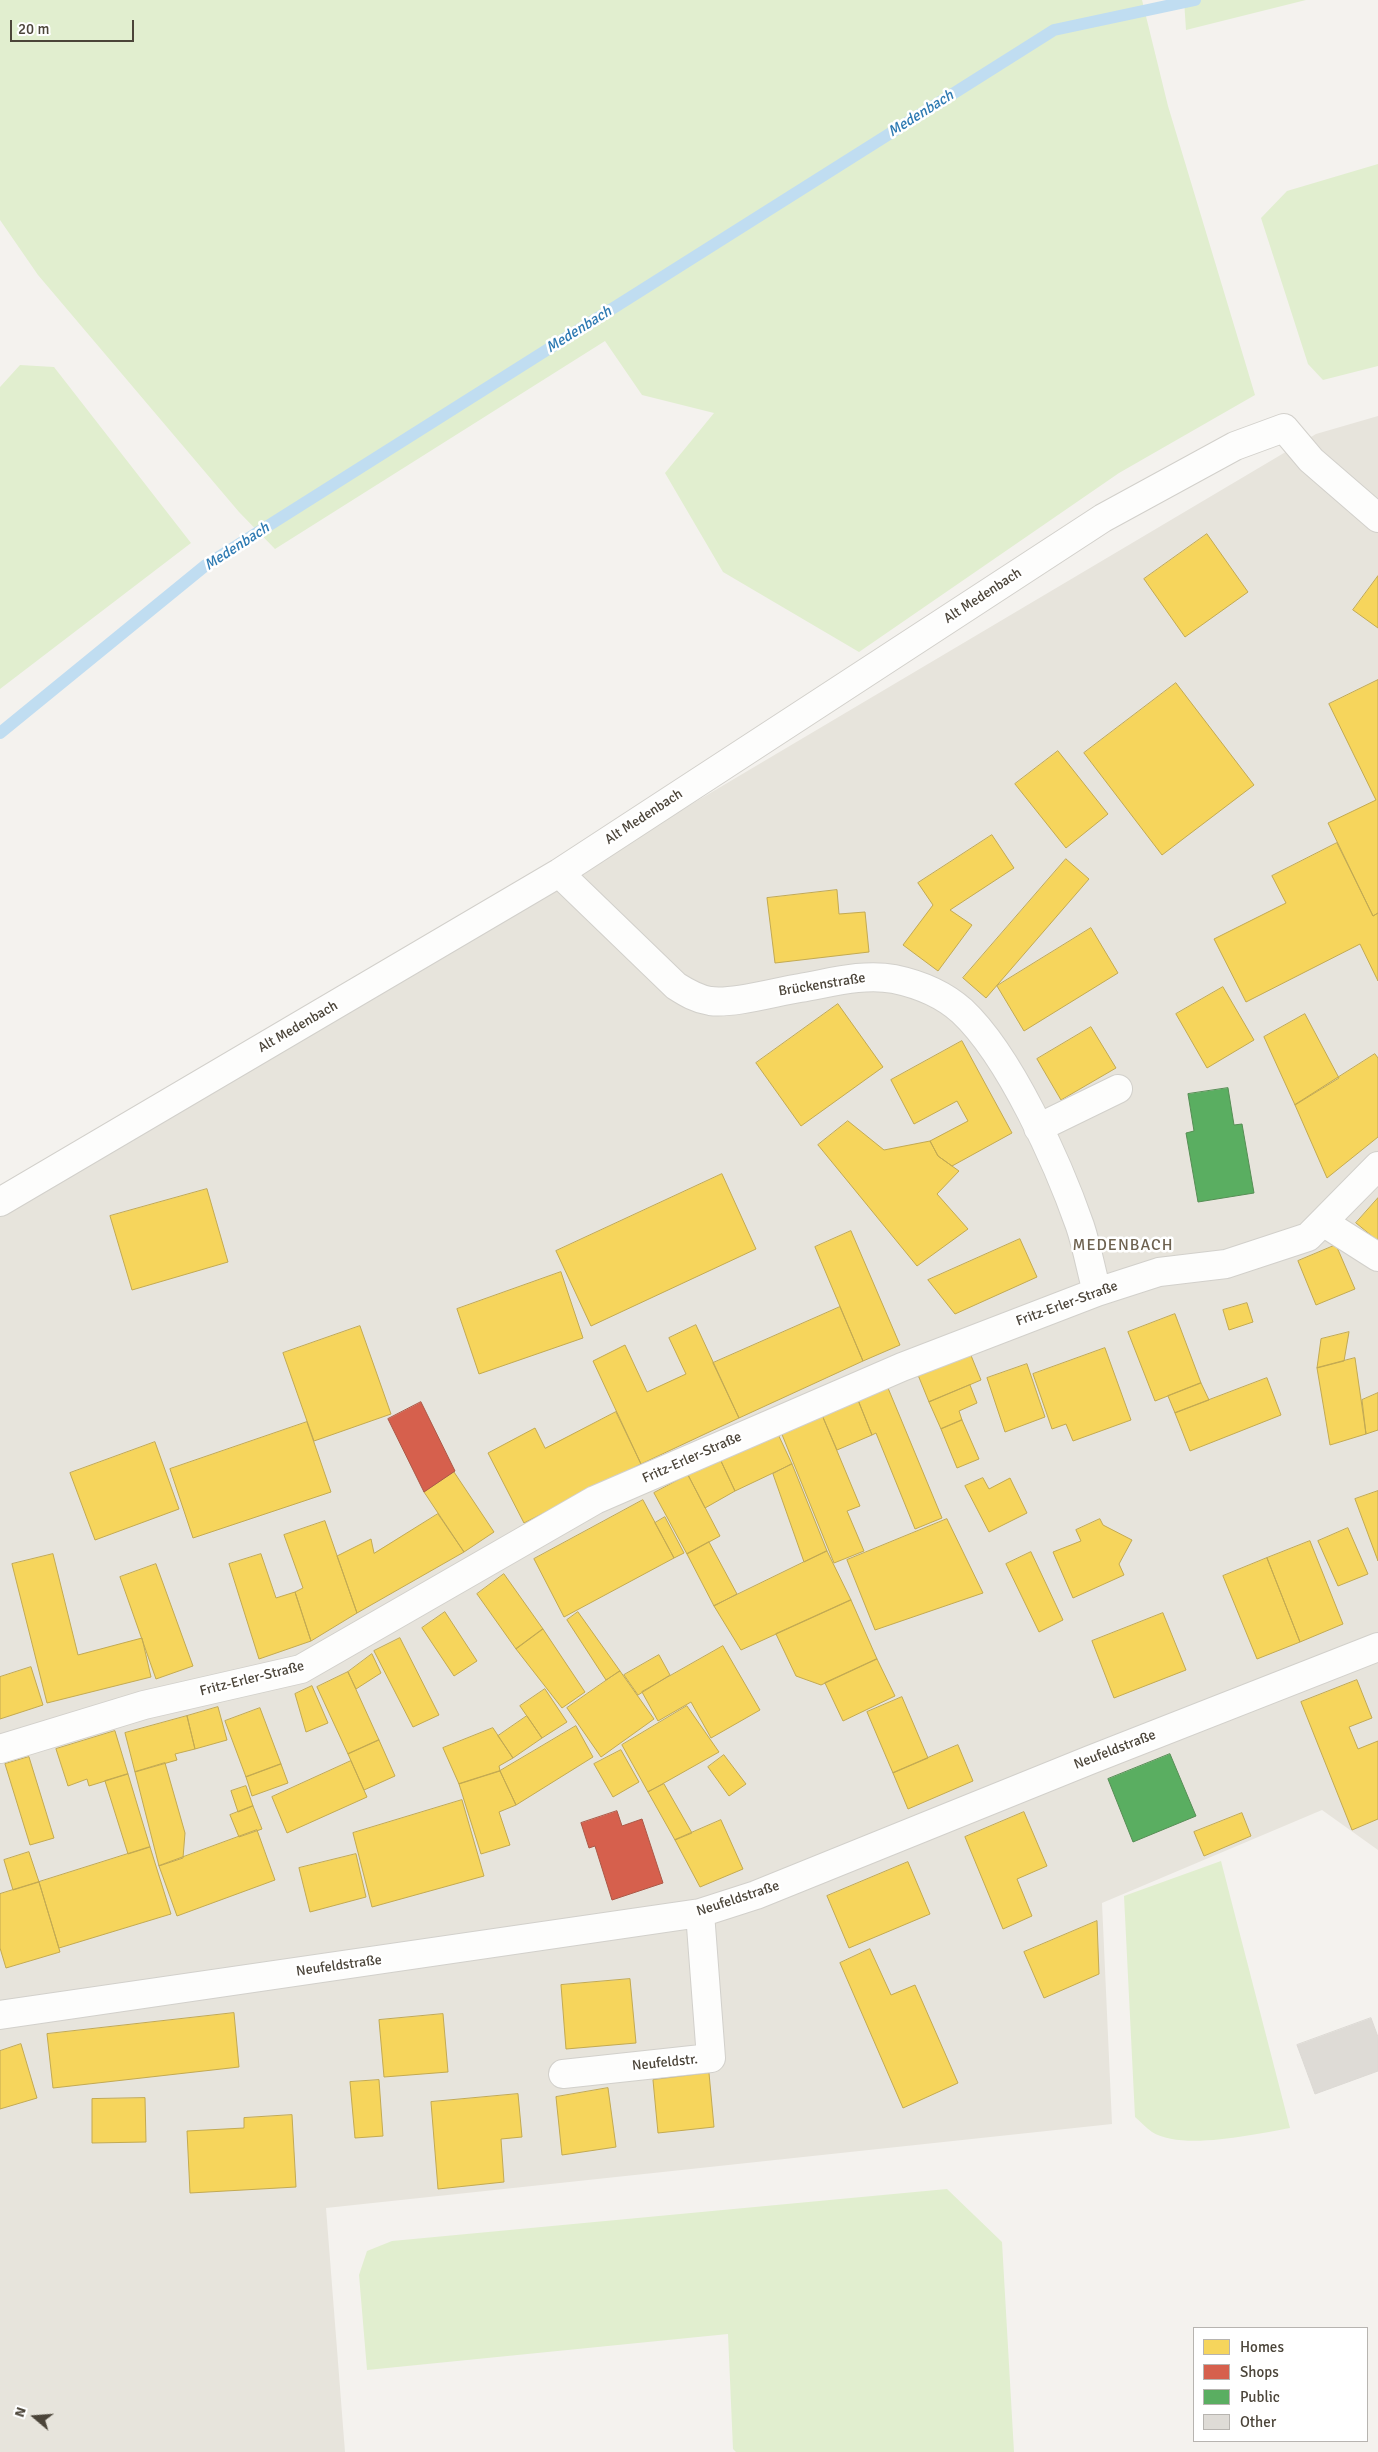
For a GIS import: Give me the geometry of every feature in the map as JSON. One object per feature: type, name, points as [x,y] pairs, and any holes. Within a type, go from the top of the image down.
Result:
[{"type":"street","name":"Alt Medenbach","points":[[0,1202],[559,873],[1103,518],[1235,446],[1284,428],[1311,460],[1378,518]]},
{"type":"street","name":"Brückenstraße","points":[[559,873],[676,986],[697,998],[722,1002],[866,977],[892,979],[910,983],[944,998],[970,1020],[988,1041],[1038,1128],[1080,1226],[1097,1292]]},
{"type":"street","points":[[1038,1128],[1118,1088]]},
{"type":"street","name":"Fritz-Erler-Straße","points":[[0,1749],[144,1705],[301,1669],[595,1500],[902,1366],[1097,1292],[1159,1272],[1226,1264],[1308,1237],[1378,1166]]},
{"type":"street","points":[[1323,1222],[1378,1257]]},
{"type":"street","name":"Neufeldstraße","points":[[0,2015],[700,1912],[756,1896],[1090,1760],[1378,1647]]},
{"type":"street","name":"Neufeldstr.","points":[[563,2074],[711,2058],[700,1912]]},
{"type":"shaded area","points":[[1378,416],[1378,1850],[1322,1810],[1102,1903],[1112,2124],[326,2208],[345,2452],[0,2452],[0,1214],[1316,434]]},
{"type":"green space","points":[[0,0],[1142,0],[1168,106],[1255,395],[1119,473],[859,652],[723,572],[665,473],[714,413],[642,395],[605,341],[275,549],[239,512],[38,275],[0,220]]},
{"type":"green space","points":[[1184,0],[1306,0],[1186,30]]},
{"type":"green space","points":[[1378,164],[1378,366],[1323,380],[1308,364],[1261,218],[1287,191]]},
{"type":"green space","points":[[20,365],[54,367],[191,543],[0,689],[0,387]]},
{"type":"green space","points":[[1221,1861],[1290,2128],[1239,2137],[1200,2141],[1165,2138],[1152,2132],[1135,2117],[1124,1896]]},
{"type":"green space","points":[[947,2189],[1002,2242],[1014,2452],[736,2452],[733,2449],[728,2334],[367,2370],[359,2275],[367,2251],[392,2241]]},
{"type":"building: Homes","points":[[1207,534],[1248,592],[1185,637],[1144,579]]},
{"type":"building: Homes","points":[[1378,576],[1378,628],[1353,610]]},
{"type":"building: Homes","points":[[1378,680],[1378,913],[1373,916],[1328,823],[1376,800],[1329,704]]},
{"type":"building: Homes","points":[[1176,683],[1254,785],[1162,855],[1084,753]]},
{"type":"building: Homes","points":[[1058,751],[1108,814],[1066,848],[1015,784]]},
{"type":"building: Homes","points":[[992,835],[1014,868],[950,910],[972,925],[938,971],[903,945],[933,905],[918,883]]},
{"type":"building: Homes","points":[[1337,843],[1373,916],[1378,913],[1378,981],[1360,944],[1246,1002],[1214,939],[1286,903],[1272,876]]},
{"type":"building: Homes","points":[[1066,859],[1089,879],[986,998],[963,978]]},
{"type":"building: Homes","points":[[837,890],[839,914],[865,912],[869,952],[775,963],[767,898]]},
{"type":"building: Homes","points":[[1091,928],[1118,973],[1024,1031],[997,986]]},
{"type":"building: Homes","points":[[1223,987],[1254,1040],[1207,1068],[1176,1014]]},
{"type":"building: Homes","points":[[838,1004],[883,1067],[801,1126],[756,1063]]},
{"type":"building: Homes","points":[[1305,1014],[1339,1078],[1295,1105],[1264,1037]]},
{"type":"building: Homes","points":[[1091,1027],[1116,1068],[1061,1100],[1037,1059]]},
{"type":"building: Homes","points":[[962,1041],[1012,1133],[952,1166],[938,1156],[930,1141],[968,1121],[957,1101],[914,1124],[891,1080]]},
{"type":"building: Homes","points":[[1375,1054],[1378,1058],[1378,1137],[1327,1178],[1295,1105]]},
{"type":"building: Homes","points":[[848,1121],[884,1150],[930,1141],[938,1156],[959,1171],[937,1194],[968,1229],[917,1266],[818,1145]]},
{"type":"building: Homes","points":[[722,1174],[756,1249],[591,1326],[556,1251]]},
{"type":"building: Homes","points":[[207,1189],[228,1262],[132,1290],[110,1216]]},
{"type":"building: Homes","points":[[1378,1198],[1378,1241],[1356,1223]]},
{"type":"building: Homes","points":[[851,1231],[900,1345],[863,1361],[815,1247]]},
{"type":"building: Homes","points":[[1020,1239],[1037,1277],[955,1314],[928,1280]]},
{"type":"building: Homes","points":[[1336,1245],[1355,1289],[1316,1305],[1298,1261]]},
{"type":"building: Homes","points":[[561,1272],[583,1338],[479,1374],[457,1309]]},
{"type":"building: Homes","points":[[1247,1303],[1253,1322],[1229,1330],[1223,1310]]},
{"type":"building: Homes","points":[[840,1307],[863,1361],[739,1418],[713,1363]]},
{"type":"building: Homes","points":[[1175,1314],[1201,1383],[1155,1401],[1128,1332]]},
{"type":"building: Homes","points":[[696,1325],[739,1418],[641,1464],[593,1361],[625,1345],[647,1392],[686,1374],[669,1338]]},
{"type":"building: Homes","points":[[360,1326],[391,1414],[314,1441],[283,1353]]},
{"type":"building: Homes","points":[[1349,1332],[1344,1361],[1317,1368],[1321,1339]]},
{"type":"building: Homes","points":[[1105,1348],[1131,1420],[1073,1441],[1066,1424],[1052,1429],[1033,1374]]},
{"type":"building: Homes","points":[[970,1353],[981,1380],[929,1402],[918,1375]]},
{"type":"building: Homes","points":[[1355,1358],[1366,1434],[1330,1445],[1317,1368]]},
{"type":"building: Homes","points":[[1027,1364],[1045,1417],[1005,1432],[987,1378]]},
{"type":"building: Homes","points":[[1267,1378],[1281,1415],[1190,1451],[1175,1413]]},
{"type":"building: Homes","points":[[1201,1383],[1209,1400],[1175,1413],[1168,1396]]},
{"type":"building: Homes","points":[[970,1385],[977,1403],[959,1411],[962,1420],[941,1429],[929,1402]]},
{"type":"building: Homes","points":[[888,1388],[942,1518],[915,1529],[876,1433],[872,1435],[858,1400]]},
{"type":"building: Homes","points":[[1378,1393],[1378,1430],[1366,1434],[1362,1400]]},
{"type":"building: Homes","points":[[858,1400],[872,1435],[837,1450],[822,1415]]},
{"type":"building: Homes","points":[[616,1412],[641,1464],[524,1523],[488,1453],[535,1428],[545,1448]]},
{"type":"building: Homes","points":[[822,1415],[860,1506],[847,1511],[864,1551],[834,1563],[781,1432]]},
{"type":"building: Homes","points":[[962,1420],[979,1459],[957,1468],[941,1429]]},
{"type":"building: Homes","points":[[307,1422],[331,1492],[193,1538],[170,1469]]},
{"type":"building: Homes","points":[[777,1432],[792,1464],[735,1491],[720,1459]]},
{"type":"building: Homes","points":[[155,1442],[179,1509],[95,1540],[70,1473]]},
{"type":"building: Homes","points":[[720,1459],[735,1491],[705,1508],[688,1475]]},
{"type":"building: Homes","points":[[792,1464],[827,1551],[804,1562],[773,1474]]},
{"type":"building: Homes","points":[[454,1472],[494,1532],[464,1552],[424,1492]]},
{"type":"building: Homes","points":[[688,1475],[720,1536],[687,1554],[654,1493]]},
{"type":"building: Homes","points":[[983,1478],[989,1489],[1010,1478],[1027,1513],[989,1532],[965,1486]]},
{"type":"building: Homes","points":[[1378,1491],[1378,1561],[1355,1499]]},
{"type":"building: Homes","points":[[643,1500],[674,1558],[564,1617],[534,1559]]},
{"type":"building: Homes","points":[[438,1514],[464,1552],[357,1613],[337,1556],[371,1539],[374,1553]]},
{"type":"building: Homes","points":[[665,1517],[684,1553],[674,1558],[655,1523]]},
{"type":"building: Homes","points":[[947,1519],[983,1593],[875,1630],[847,1560]]},
{"type":"building: Homes","points":[[1100,1519],[1103,1525],[1132,1540],[1119,1564],[1124,1575],[1073,1598],[1053,1552],[1081,1541],[1076,1530]]},
{"type":"building: Homes","points":[[325,1521],[357,1613],[311,1641],[295,1592],[303,1588],[284,1535]]},
{"type":"building: Homes","points":[[1348,1528],[1368,1574],[1338,1586],[1318,1541]]},
{"type":"building: Homes","points":[[1310,1541],[1343,1624],[1300,1642],[1267,1558]]},
{"type":"building: Homes","points":[[709,1542],[737,1594],[714,1606],[687,1554]]},
{"type":"building: Homes","points":[[827,1551],[851,1600],[741,1650],[714,1606]]},
{"type":"building: Homes","points":[[1031,1552],[1063,1620],[1039,1632],[1006,1564]]},
{"type":"building: Homes","points":[[53,1554],[78,1655],[142,1638],[151,1677],[47,1703],[12,1564]]},
{"type":"building: Homes","points":[[261,1554],[276,1598],[295,1592],[311,1641],[259,1659],[229,1564]]},
{"type":"building: Homes","points":[[1267,1558],[1300,1642],[1257,1659],[1223,1576]]},
{"type":"building: Homes","points":[[156,1564],[193,1666],[156,1679],[120,1577]]},
{"type":"building: Homes","points":[[504,1574],[543,1629],[516,1649],[477,1594]]},
{"type":"building: Homes","points":[[851,1600],[877,1659],[821,1685],[796,1676],[776,1634]]},
{"type":"building: Homes","points":[[445,1612],[477,1661],[454,1676],[422,1628]]},
{"type":"building: Homes","points":[[578,1612],[620,1671],[606,1680],[567,1620]]},
{"type":"building: Homes","points":[[1163,1613],[1186,1670],[1114,1698],[1092,1641]]},
{"type":"building: Homes","points":[[543,1629],[585,1692],[562,1708],[516,1649]]},
{"type":"building: Homes","points":[[400,1638],[439,1715],[413,1727],[374,1651]]},
{"type":"building: Homes","points":[[723,1646],[760,1710],[711,1738],[691,1702],[658,1721],[642,1692]]},
{"type":"building: Homes","points":[[372,1654],[381,1673],[356,1689],[348,1672]]},
{"type":"building: Homes","points":[[659,1655],[670,1675],[638,1695],[624,1675]]},
{"type":"building: Homes","points":[[877,1659],[895,1696],[843,1721],[825,1683]]},
{"type":"building: Homes","points":[[31,1667],[43,1705],[0,1719],[0,1677]]},
{"type":"building: Homes","points":[[620,1671],[654,1719],[601,1757],[567,1708]]},
{"type":"building: Homes","points":[[348,1672],[379,1740],[348,1754],[317,1687]]},
{"type":"building: Homes","points":[[1357,1680],[1372,1718],[1349,1727],[1358,1749],[1378,1741],[1378,1819],[1352,1830],[1301,1702]]},
{"type":"building: Homes","points":[[312,1686],[328,1723],[306,1732],[295,1694]]},
{"type":"building: Homes","points":[[545,1689],[567,1722],[542,1738],[520,1706]]},
{"type":"building: Homes","points":[[902,1697],[928,1758],[893,1773],[867,1712]]},
{"type":"building: Homes","points":[[687,1706],[719,1752],[648,1792],[622,1745]]},
{"type":"building: Homes","points":[[218,1707],[227,1740],[195,1749],[187,1716]]},
{"type":"building: Homes","points":[[260,1708],[281,1764],[246,1777],[225,1721]]},
{"type":"building: Homes","points":[[187,1716],[195,1749],[175,1754],[177,1760],[135,1772],[125,1733]]},
{"type":"building: Homes","points":[[527,1716],[542,1738],[513,1758],[498,1736]]},
{"type":"building: Homes","points":[[576,1726],[593,1757],[516,1805],[500,1771]]},
{"type":"building: Homes","points":[[493,1728],[513,1758],[499,1766],[500,1771],[459,1784],[443,1748]]},
{"type":"building: Homes","points":[[115,1731],[128,1774],[89,1786],[87,1779],[68,1786],[56,1749]]},
{"type":"building: Homes","points":[[379,1740],[395,1776],[364,1790],[348,1754]]},
{"type":"building: Homes","points":[[958,1745],[973,1781],[908,1809],[893,1773]]},
{"type":"building: Homes","points":[[621,1750],[639,1782],[613,1797],[594,1764]]},
{"type":"building: Homes","points":[[724,1755],[746,1784],[729,1796],[708,1767]]},
{"type":"building: Homes","points":[[29,1757],[54,1838],[30,1845],[5,1764]]},
{"type":"building: Homes","points":[[351,1761],[367,1797],[287,1833],[272,1797]]},
{"type":"building: Homes","points":[[165,1763],[185,1833],[183,1858],[159,1866],[135,1772]]},
{"type":"building: Homes","points":[[281,1764],[288,1783],[252,1796],[246,1777]]},
{"type":"building: Homes","points":[[500,1771],[516,1805],[499,1812],[510,1845],[481,1854],[459,1784]]},
{"type":"building: Homes","points":[[128,1774],[150,1847],[128,1854],[105,1781]]},
{"type":"building: Homes","points":[[664,1784],[692,1833],[675,1840],[648,1792]]},
{"type":"building: Homes","points":[[246,1786],[253,1806],[238,1812],[231,1791]]},
{"type":"building: Homes","points":[[462,1800],[484,1876],[372,1907],[353,1833]]},
{"type":"building: Homes","points":[[253,1806],[262,1829],[239,1837],[230,1815]]},
{"type":"building: Homes","points":[[1024,1812],[1047,1866],[1017,1879],[1032,1916],[1003,1929],[965,1837]]},
{"type":"building: Homes","points":[[1242,1813],[1251,1836],[1204,1856],[1194,1832]]},
{"type":"building: Homes","points":[[721,1820],[743,1869],[700,1887],[675,1840]]},
{"type":"building: Homes","points":[[257,1830],[275,1880],[177,1916],[159,1866]]},
{"type":"building: Homes","points":[[150,1847],[171,1914],[59,1948],[39,1882]]},
{"type":"building: Homes","points":[[29,1852],[39,1882],[13,1890],[4,1860]]},
{"type":"building: Homes","points":[[356,1854],[366,1897],[310,1912],[299,1868]]},
{"type":"building: Homes","points":[[908,1862],[930,1914],[849,1948],[827,1896]]},
{"type":"building: Homes","points":[[39,1882],[60,1952],[6,1968],[0,1948],[0,1894]]},
{"type":"building: Homes","points":[[1097,1921],[1099,1974],[1044,1998],[1024,1952]]},
{"type":"building: Homes","points":[[870,1949],[891,1995],[915,1985],[958,2083],[903,2108],[840,1963]]},
{"type":"building: Homes","points":[[630,1979],[636,2043],[566,2049],[561,1985]]},
{"type":"building: Homes","points":[[234,2013],[239,2067],[53,2088],[47,2034]]},
{"type":"building: Homes","points":[[443,2014],[448,2072],[384,2077],[379,2020]]},
{"type":"building: Homes","points":[[21,2044],[37,2098],[0,2109],[0,2051]]},
{"type":"building: Homes","points":[[709,2073],[714,2127],[658,2133],[653,2080]]},
{"type":"building: Homes","points":[[379,2080],[383,2136],[355,2138],[350,2082]]},
{"type":"building: Homes","points":[[608,2088],[616,2147],[562,2155],[556,2097]]},
{"type":"building: Homes","points":[[518,2094],[522,2137],[501,2139],[504,2182],[438,2189],[431,2102]]},
{"type":"building: Homes","points":[[145,2098],[146,2142],[92,2143],[92,2099]]},
{"type":"building: Homes","points":[[292,2115],[296,2187],[190,2193],[187,2131],[244,2128],[244,2118]]},
{"type":"building: Shops","points":[[421,1402],[455,1471],[424,1492],[388,1419]]},
{"type":"building: Shops","points":[[617,1811],[622,1826],[642,1819],[663,1883],[612,1900],[595,1846],[589,1848],[581,1823]]},
{"type":"building: Public","points":[[1228,1088],[1234,1125],[1242,1124],[1254,1193],[1198,1202],[1186,1133],[1194,1131],[1188,1094]]},
{"type":"building: Public","points":[[1170,1754],[1196,1816],[1133,1842],[1108,1779]]},
{"type":"building: Other","points":[[1371,2018],[1378,2037],[1378,2071],[1315,2094],[1297,2045]]},
{"type":"waterway","name":"Medenbach","points":[[0,733],[206,565],[1054,30],[1195,0]]},
{"type":"district","name":"MEDENBACH","points":[[1123,1246]]}]
